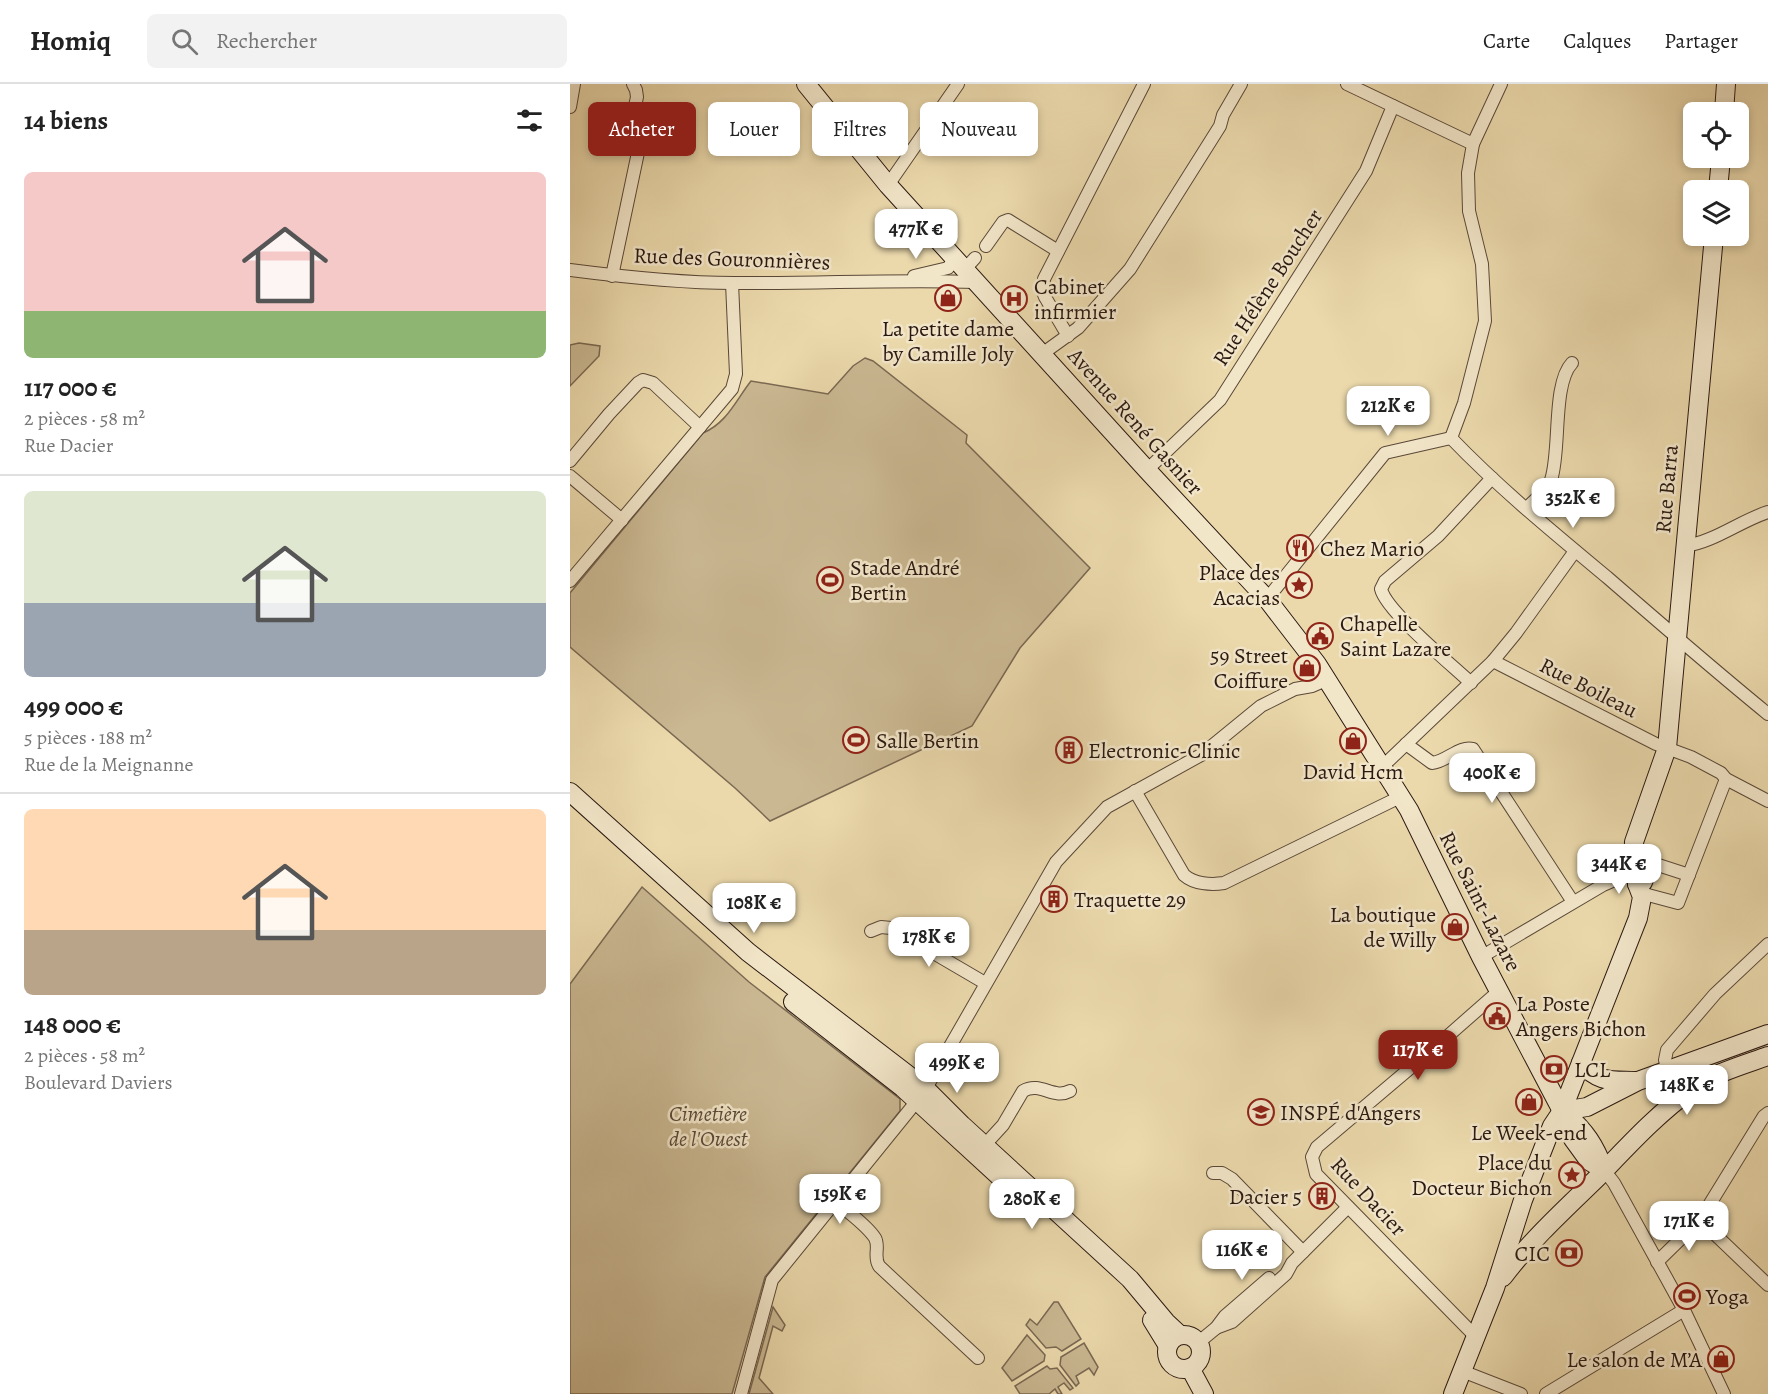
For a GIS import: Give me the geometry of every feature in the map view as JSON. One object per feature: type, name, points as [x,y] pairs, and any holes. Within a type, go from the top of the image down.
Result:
[{"type":"main road","name":"Avenue René Gasnier","points":[[806,84],[888,185],[968,267],[1042,354],[1267,599]]},
{"type":"main road","points":[[1725,102],[1726,84]]},
{"type":"main road","name":"Rue Barra","points":[[1495,1288],[1523,1200],[1552,1126],[1562,1111],[1638,918],[1642,897],[1637,876],[1634,842],[1667,748],[1713,246]]},
{"type":"main road","name":"Rue Saint-Lazare","points":[[1267,599],[1328,679],[1409,810],[1481,957],[1562,1111],[1573,1139],[1588,1161],[1604,1170]]},
{"type":"main road","points":[[570,792],[748,952],[921,1094],[980,1150],[1130,1279],[1166,1322],[1174,1341]]},
{"type":"main road","points":[[570,805],[734,956],[921,1094]]},
{"type":"main road","points":[[1562,1111],[1587,1107],[1638,1081],[1768,1034]]},
{"type":"main road","points":[[1453,1394],[1495,1288],[1519,1256],[1667,1109],[1694,1088],[1731,1069],[1767,1058]]},
{"type":"main road","points":[[1581,1063],[1591,1074],[1601,1078],[1638,1081]]},
{"type":"main road","points":[[1191,1336],[1199,1342],[1200,1359],[1190,1368],[1180,1368],[1174,1365],[1167,1354],[1174,1341],[1191,1336]]},
{"type":"main road","points":[[1190,1368],[1204,1394]]},
{"type":"street","points":[[570,107],[574,84]]},
{"type":"street","points":[[612,276],[640,143],[633,115],[637,97],[633,84]]},
{"type":"street","points":[[888,185],[958,84]]},
{"type":"street","points":[[1068,336],[1052,311],[1043,291],[1044,279],[1144,84]]},
{"type":"street","points":[[1042,354],[1078,328],[1142,252],[1220,126],[1223,115],[1241,84]]},
{"type":"street","points":[[1347,84],[1473,144]]},
{"type":"street","points":[[1451,438],[1464,403],[1485,321],[1482,264],[1469,212],[1468,173],[1473,144],[1501,84]]},
{"type":"street","name":"Rue Hélène Boucher","points":[[1147,470],[1220,400],[1366,171],[1393,106]]},
{"type":"street","points":[[986,246],[1003,222],[1008,220],[1058,251]]},
{"type":"street","name":"Rue des Gouronnières","points":[[570,270],[612,276],[732,284],[893,280],[968,267]]},
{"type":"street","name":"Rue des Gouronnières","points":[[893,280],[948,268],[968,267]]},
{"type":"street","points":[[570,581],[732,390],[736,380],[732,284]]},
{"type":"street","points":[[1527,508],[1551,482],[1562,387],[1567,368],[1572,363]]},
{"type":"street","points":[[570,461],[609,414],[643,380],[653,383],[700,427]]},
{"type":"street","points":[[1451,438],[1492,478],[1575,551],[1768,714]]},
{"type":"street","points":[[1267,599],[1385,453],[1451,438]]},
{"type":"street","points":[[570,476],[622,520]]},
{"type":"street","points":[[1471,682],[1400,618],[1383,597],[1381,589],[1385,581],[1438,536],[1492,478]]},
{"type":"street","points":[[1685,546],[1697,544],[1751,517],[1768,512]]},
{"type":"street","points":[[1383,766],[1493,661],[1575,551]]},
{"type":"street","name":"Rue Boileau","points":[[1493,661],[1609,722],[1691,757],[1768,801]]},
{"type":"street","points":[[741,1394],[772,1280],[921,1094],[1056,862],[1107,807],[1201,755],[1261,706],[1296,689],[1312,686],[1328,679]]},
{"type":"street","points":[[1406,744],[1432,763],[1440,762],[1465,749],[1473,749],[1573,902]]},
{"type":"street","points":[[1637,876],[1648,896],[1678,903],[1726,779]]},
{"type":"street","points":[[1135,791],[1184,875],[1189,879],[1212,885],[1224,883],[1400,797]]},
{"type":"street","points":[[1481,957],[1603,885],[1637,876],[1655,864],[1689,875]]},
{"type":"street","points":[[871,931],[881,927],[891,928],[985,983]]},
{"type":"street","points":[[1668,1069],[1665,1060],[1667,1050],[1715,994],[1768,944]]},
{"type":"street","name":"Rue Dacier","points":[[1476,1337],[1316,1174],[1312,1156],[1317,1147],[1499,991]]},
{"type":"street","points":[[980,1150],[1003,1125],[1023,1091],[1037,1087],[1057,1094],[1070,1091]]},
{"type":"street","points":[[1657,1262],[1700,1220],[1768,1113]]},
{"type":"street","points":[[1604,1170],[1614,1183],[1684,1310],[1724,1394]]},
{"type":"street","points":[[1213,1173],[1222,1173],[1232,1179],[1303,1252]]},
{"type":"street","points":[[836,1201],[876,1239],[875,1257],[879,1266],[978,1358]]},
{"type":"street","points":[[1199,1342],[1281,1267],[1292,1263],[1348,1207]]},
{"type":"street","points":[[1700,1220],[1768,1286]]},
{"type":"street","points":[[1546,1394],[1684,1310]]},
{"type":"street","points":[[1462,1371],[1521,1394]]},
{"type":"green space","points":[[579,343],[600,346],[599,356],[570,386],[570,345]]},
{"type":"green space","name":"Stade André Bertin","points":[[865,358],[873,361],[967,435],[966,443],[1090,568],[1020,648],[972,726],[770,821],[735,788],[570,647],[570,593],[703,433],[725,417],[751,381],[828,394],[853,366]]},
{"type":"green space","name":"Cimetière de l'Ouest","points":[[642,887],[749,982],[900,1099],[900,1111],[765,1277],[732,1394],[570,1394],[570,984]]},
{"type":"green space","points":[[1054,1302],[1058,1302],[1081,1339],[1062,1351],[1056,1347],[1046,1348],[1026,1325],[1030,1319],[1037,1325]]},
{"type":"green space","points":[[773,1307],[785,1325],[782,1331],[773,1326],[759,1378],[773,1394],[749,1394]]},
{"type":"green space","points":[[1027,1335],[1045,1355],[1044,1361],[1012,1381],[1002,1368]]},
{"type":"green space","points":[[1084,1343],[1098,1367],[1094,1375],[1089,1368],[1076,1376],[1079,1383],[1076,1386],[1060,1365],[1061,1357]]},
{"type":"green space","points":[[1047,1366],[1050,1369],[1057,1368],[1073,1388],[1070,1390],[1064,1383],[1058,1387],[1062,1394],[1058,1394],[1055,1389],[1049,1394],[1020,1394],[1015,1386]]},
{"type":"place","name":"La petite dame by Camille Joly","points":[[948,298]]},
{"type":"place","name":"Cabinet infirmier","points":[[1014,299]]},
{"type":"place","name":"Chez Mario","points":[[1300,548]]},
{"type":"place","name":"Stade André Bertin","points":[[830,580]]},
{"type":"place","name":"Place des Acacias","points":[[1299,585]]},
{"type":"place","name":"Chapelle Saint Lazare","points":[[1320,636]]},
{"type":"place","name":"59 Street Coiffure","points":[[1307,668]]},
{"type":"place","name":"Salle Bertin","points":[[856,740]]},
{"type":"place","name":"David Hcm","points":[[1353,741]]},
{"type":"place","name":"Electronic-Clinic","points":[[1069,750]]},
{"type":"place","name":"Traquette 29","points":[[1054,899]]},
{"type":"place","name":"La boutique de Willy","points":[[1455,927]]},
{"type":"place","name":"La Poste Angers Bichon","points":[[1497,1016]]},
{"type":"place","name":"LCL","points":[[1554,1069]]},
{"type":"place","name":"Le Week-end","points":[[1529,1102]]},
{"type":"place","name":"INSPÉ d'Angers","points":[[1261,1112]]},
{"type":"place","name":"Place du Docteur Bichon","points":[[1572,1175]]},
{"type":"place","name":"Dacier 5","points":[[1322,1196]]},
{"type":"place","name":"CIC","points":[[1569,1253]]},
{"type":"place","name":"Yoga","points":[[1687,1296]]},
{"type":"place","name":"Le salon de M’A","points":[[1721,1359]]}]
